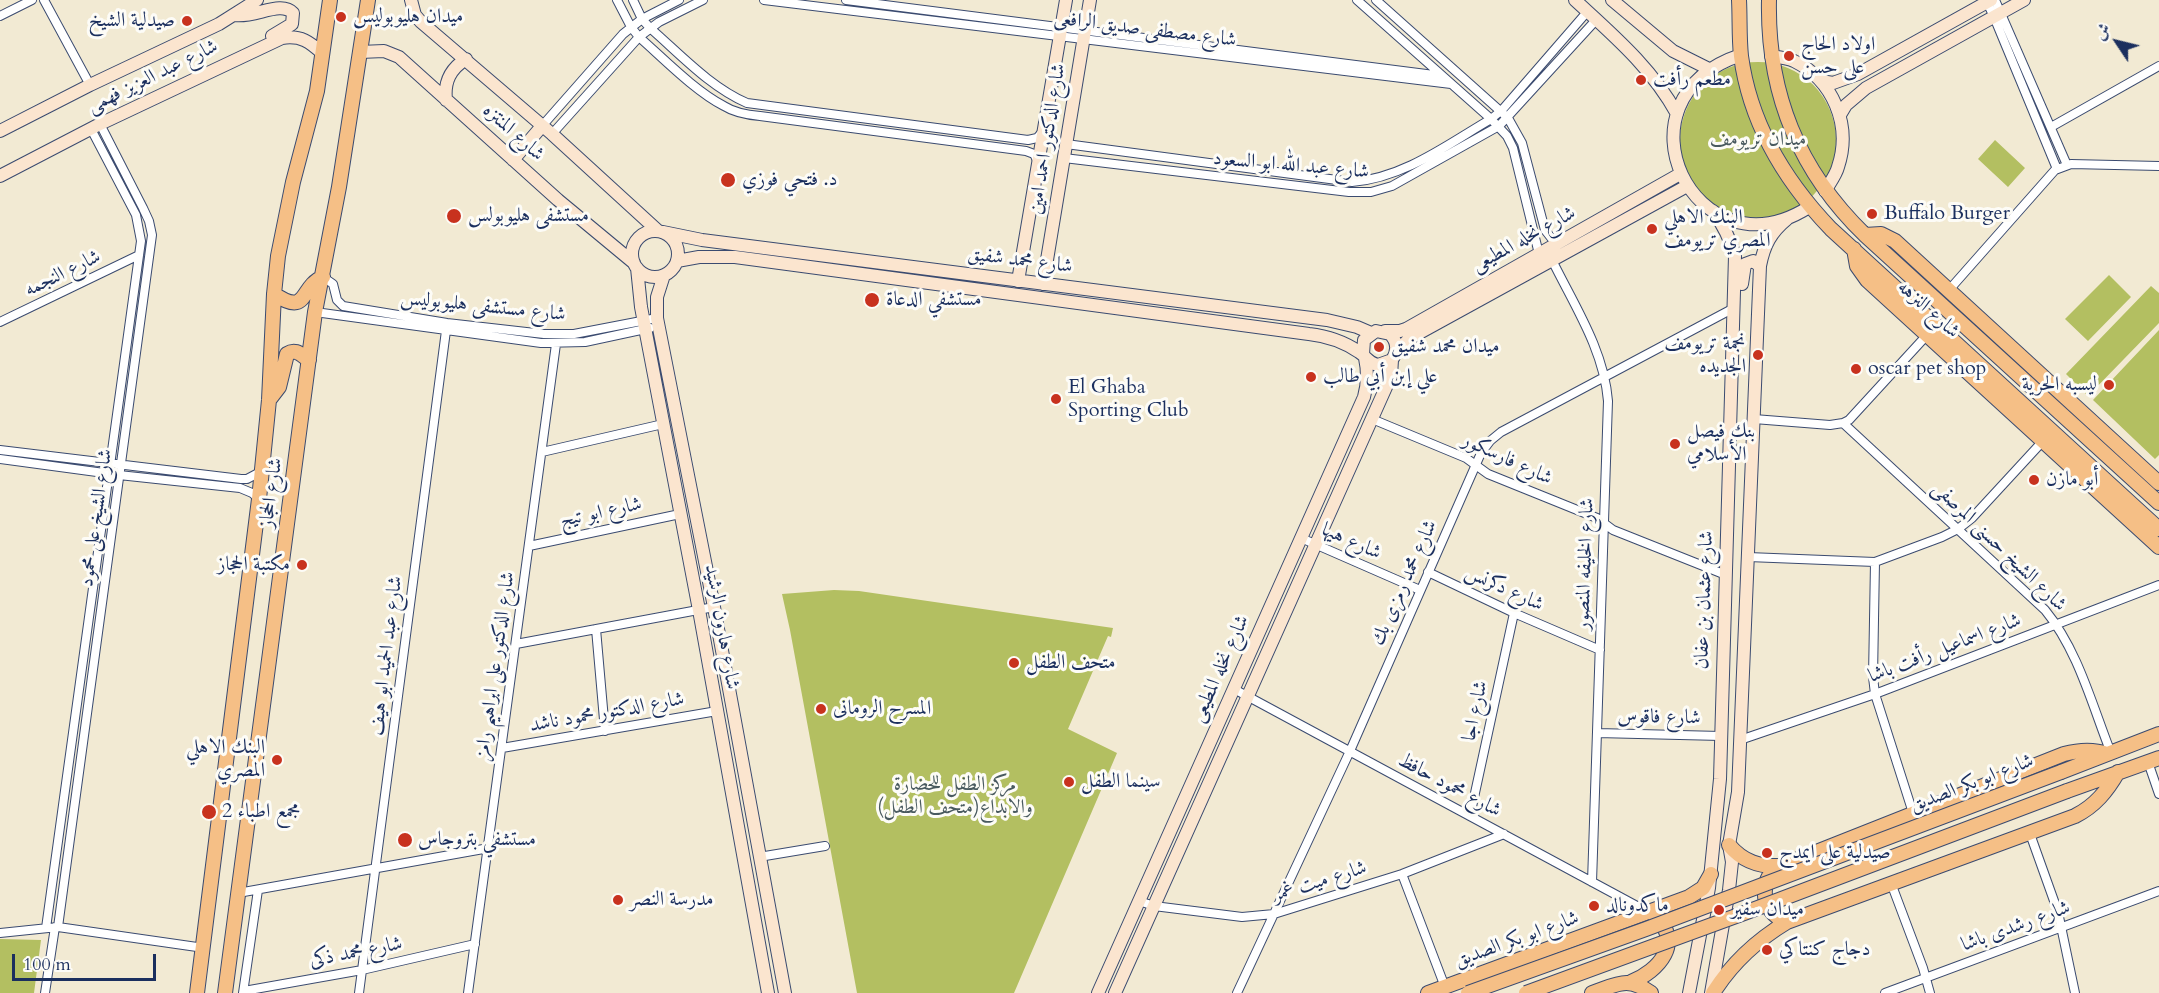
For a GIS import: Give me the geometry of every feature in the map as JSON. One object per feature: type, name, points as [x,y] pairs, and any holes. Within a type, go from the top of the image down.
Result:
[{"type":"main road","name":"شارع الحجاز","points":[[197,993],[230,718],[260,499],[269,400],[274,294],[284,219],[317,91],[330,0]]},
{"type":"main road","points":[[1739,0],[1741,55]]},
{"type":"main road","points":[[1769,0],[1771,56]]},
{"type":"main road","name":"شارع الحجاز","points":[[225,993],[315,312],[323,277],[369,2]]},
{"type":"main road","name":"شارع النزهه","points":[[1741,55],[1750,95],[1762,132],[1784,173],[1809,207],[1854,249],[1861,274],[2159,547]]},
{"type":"main road","name":"شارع النزهه","points":[[1771,56],[1787,119],[1805,160],[1825,191],[1865,235],[2159,503]]},
{"type":"main road","name":"شارع النزهه","points":[[1865,235],[1881,234],[1889,237],[2159,483]]},
{"type":"main road","points":[[1854,249],[2159,530]]},
{"type":"main road","points":[[274,294],[288,302],[297,302],[315,281],[323,277]]},
{"type":"main road","points":[[269,400],[279,387],[287,354],[291,351],[297,352],[309,360]]},
{"type":"main road","points":[[2109,754],[2159,734]]},
{"type":"main road","name":"شارع ابو بكر الصديق","points":[[1729,845],[1748,862],[1761,866],[1781,866],[2064,754],[2093,750],[2109,754]]},
{"type":"main road","name":"شارع ابو بكر الصديق","points":[[1468,993],[1646,929],[2109,754]]},
{"type":"main road","name":"شارع ابو بكر الصديق","points":[[1526,993],[2153,760]]},
{"type":"main road","points":[[1712,993],[1743,956],[1787,922],[2086,810],[2105,793],[2118,772]]},
{"type":"main road","points":[[1781,866],[1770,874],[1765,897],[1772,913],[1787,922]]},
{"type":"main road","name":"شارع ابو بكر الصديق","points":[[1428,993],[1694,895],[1703,888],[1712,874]]},
{"type":"main road","points":[[1593,993],[1645,975],[1664,957],[1667,937],[1664,927],[1648,912]]},
{"type":"main road","points":[[1630,982],[1651,993]]},
{"type":"street","points":[[0,16],[32,0]]},
{"type":"street","points":[[44,0],[90,85]]},
{"type":"street","name":"شارع عبد العزيز فهمى","points":[[0,131],[235,15],[257,0]]},
{"type":"street","name":"شارع المنتزه","points":[[411,0],[415,15],[421,22],[660,231]]},
{"type":"street","points":[[617,0],[639,37],[710,98],[726,108],[742,114],[1026,151],[1034,154],[1038,162]]},
{"type":"street","points":[[633,0],[642,19],[650,28],[718,87],[747,103],[1028,140],[1037,138],[1044,131]]},
{"type":"street","points":[[547,130],[631,27],[679,0]]},
{"type":"street","points":[[513,160],[547,130],[639,37],[650,28],[703,0]]},
{"type":"street","name":"شارع مصطفى صديق الرافعى","points":[[764,0],[1061,32]]},
{"type":"street","name":"شارع مصطفى صديق الرافعى","points":[[846,0],[1061,32],[1451,84]]},
{"type":"street","name":"شارع الدكتور احمد امين","points":[[1018,281],[1066,0]]},
{"type":"street","name":"شارع الدكتور احمد امين","points":[[1043,284],[1090,0]]},
{"type":"street","points":[[1357,0],[1498,126],[1513,148],[1539,254]]},
{"type":"street","points":[[1376,0],[1505,114],[1522,143],[1545,230],[1556,244]]},
{"type":"street","points":[[1575,0],[1653,77],[1677,114]]},
{"type":"street","points":[[1612,0],[1673,51],[1709,69]]},
{"type":"street","points":[[1840,115],[1846,105],[1866,88],[2024,0]]},
{"type":"street","points":[[1821,81],[1833,83],[1858,74],[1990,1],[2067,165]]},
{"type":"street","points":[[235,15],[248,16],[279,5],[290,8],[293,13],[292,24],[268,38],[258,48]]},
{"type":"street","points":[[1998,15],[2057,170]]},
{"type":"street","name":"شارع عبد الله ابو السعود","points":[[1064,158],[1349,192],[1371,192],[1412,177],[1498,126],[1505,114],[1592,16]]},
{"type":"street","name":"شارع مصطفى صديق الرافعى","points":[[1084,35],[1442,76]]},
{"type":"street","name":"شارع عبد العزيز فهمى","points":[[0,176],[95,126],[258,48],[291,36],[307,40],[323,54]]},
{"type":"street","name":"شارع المنتزه","points":[[360,52],[392,53],[635,266]]},
{"type":"street","points":[[1741,55],[1709,69],[1689,90],[1677,114],[1673,145],[1680,174],[1698,200],[1730,220],[1749,224],[1768,224],[1787,219],[1809,207]]},
{"type":"street","points":[[1771,56],[1792,60],[1808,69],[1821,81],[1836,103],[1840,115],[1843,142],[1838,168],[1825,191]]},
{"type":"street","points":[[446,100],[445,92],[449,76],[459,63],[466,59]]},
{"type":"street","points":[[2051,127],[2159,66]]},
{"type":"street","name":"شارع عبد الله ابو السعود","points":[[1066,144],[1352,182],[1371,181],[1389,176],[1491,119],[1505,114]]},
{"type":"street","name":"شارع الشيخ على محمود","points":[[53,927],[110,464],[141,242],[136,215],[95,126]]},
{"type":"street","name":"شارع الشيخ على محمود","points":[[53,927],[152,235],[143,208],[95,126]]},
{"type":"street","points":[[1949,290],[2057,170],[2067,165],[2159,166]]},
{"type":"street","name":"شارع نخله المطيعى","points":[[1115,993],[1391,376],[1394,356],[1408,334],[1556,244],[1680,174]]},
{"type":"street","name":"شارع نخله المطيعى","points":[[1385,332],[1400,331],[1408,334],[1552,260],[1687,186]]},
{"type":"street","name":"شارع عثمان بن عفان","points":[[1689,993],[1712,874],[1720,779],[1735,256],[1731,240],[1713,211]]},
{"type":"street","name":"شارع عثمان بن عفان","points":[[1712,993],[1731,876],[1732,862],[1729,845],[1738,792],[1760,266],[1762,252],[1768,239],[1787,219]]},
{"type":"street","points":[[660,231],[676,243],[677,261],[670,272],[664,275],[649,276],[635,266],[632,252],[635,242],[642,234],[660,231]]},
{"type":"street","name":"شارع محمد شفيق","points":[[660,231],[714,241],[1328,320],[1352,325],[1371,333]]},
{"type":"street","name":"شارع النجمه","points":[[0,322],[140,255]]},
{"type":"street","name":"شارع محمد شفيق","points":[[677,261],[717,256],[744,258],[1309,333],[1346,344],[1364,356]]},
{"type":"street","name":"شارع الخليفه المنصور","points":[[1552,260],[1598,355],[1605,376],[1608,401],[1592,882]]},
{"type":"street","points":[[1734,304],[1740,293],[1745,264],[1753,261],[1760,266]]},
{"type":"street","name":"شارع هارون الرشيد","points":[[635,266],[768,993]]},
{"type":"street","name":"شارع هارون الرشيد","points":[[664,275],[657,297],[657,323],[714,607],[785,993]]},
{"type":"street","name":"شارع مستشفى هليوبوليس","points":[[323,277],[333,284],[337,300],[344,306],[446,327],[559,335],[657,323]]},
{"type":"street","name":"شارع محمد رمزى بك","points":[[1237,993],[1350,751],[1481,453],[1501,432],[1734,304]]},
{"type":"street","name":"شارع مستشفى هليوبوليس","points":[[315,312],[446,327],[556,344],[585,342],[644,325]]},
{"type":"street","points":[[1346,344],[1353,336],[1352,325]]},
{"type":"street","name":"شارع عبد الحميد ابو هيف","points":[[359,993],[446,327]]},
{"type":"street","points":[[1385,332],[1393,337],[1394,356],[1378,365],[1364,356],[1362,344],[1371,333],[1385,332]]},
{"type":"street","points":[[1754,419],[1830,425],[1843,423],[1849,420],[1927,335]]},
{"type":"street","name":"شارع الدكتور على ابراهيم رامز","points":[[468,993],[556,344]]},
{"type":"street","name":"شارع نخله المطيعى","points":[[1098,993],[1364,397],[1368,384],[1368,371],[1364,356]]},
{"type":"street","name":"شارع فارسكور","points":[[1372,419],[1466,458],[1488,474],[1592,516],[1619,532],[1726,575]]},
{"type":"street","name":"شارع الشيخ حسنى المرصفى","points":[[1843,423],[2045,610],[2069,646],[2109,754]]},
{"type":"street","points":[[542,452],[663,424]]},
{"type":"street","points":[[1748,556],[1875,561],[1958,530],[1972,518],[2043,441]]},
{"type":"street","points":[[0,450],[241,480],[248,479],[262,471]]},
{"type":"street","points":[[0,459],[109,474],[240,488],[260,499]]},
{"type":"street","name":"شارع ابو تيج","points":[[529,546],[681,514]]},
{"type":"street","name":"شارع هيها","points":[[1302,538],[1420,590]]},
{"type":"street","points":[[1875,561],[1873,677],[1875,694],[1913,813]]},
{"type":"street","name":"شارع دكرنس","points":[[1428,572],[1514,613],[1600,650]]},
{"type":"street","name":"شارع اسماعيل رأفت باشا","points":[[1740,740],[1875,694],[2159,585]]},
{"type":"street","points":[[516,644],[714,607]]},
{"type":"street","name":"شارع اجا","points":[[1470,816],[1514,613]]},
{"type":"street","points":[[596,629],[605,731]]},
{"type":"street","name":"شارع محمود حافظ","points":[[1234,689],[1648,912]]},
{"type":"street","name":"شارع الدكتور محمود ناشد","points":[[502,748],[717,711]]},
{"type":"street","name":"شارع فاقوس","points":[[1597,733],[1721,736]]},
{"type":"street","points":[[2153,760],[2159,794]]},
{"type":"street","points":[[2029,831],[2061,927],[2075,993]]},
{"type":"street","name":"شارع ميت غمر","points":[[1139,901],[1154,906],[1242,917],[1274,914],[1402,874],[1504,834]]},
{"type":"street","points":[[744,860],[825,846]]},
{"type":"street","points":[[238,893],[489,848]]},
{"type":"street","points":[[1402,874],[1445,987]]},
{"type":"street","points":[[1891,883],[1930,993]]},
{"type":"street","points":[[243,992],[258,890]]},
{"type":"street","name":"شارع رشدى باشا","points":[[1885,993],[2159,891]]},
{"type":"street","points":[[45,993],[53,927]]},
{"type":"street","points":[[0,933],[53,927],[204,948]]},
{"type":"street","name":"شارع محمد ذكى","points":[[243,992],[362,970],[475,944]]},
{"type":"green space","name":"ميدان تريومف","points":[[1758,62],[1788,68],[1813,85],[1830,110],[1836,140],[1830,170],[1813,195],[1788,212],[1758,218],[1728,212],[1703,195],[1686,170],[1680,140],[1686,110],[1703,85],[1728,68]]},
{"type":"green space","points":[[1995,140],[2025,168],[2008,187],[1978,159]]},
{"type":"green space","points":[[2109,275],[2131,297],[2088,341],[2065,319]]},
{"type":"green space","points":[[2151,286],[2159,293],[2159,323],[2088,396],[2066,374]]},
{"type":"green space","points":[[2159,330],[2159,455],[2155,459],[2093,400]]},
{"type":"green space","name":"مركز الطفل للحضارة والابداع(متحف الطفل)","points":[[834,590],[859,591],[1113,628],[1111,637],[1108,636],[1068,729],[1117,753],[1014,993],[857,993],[782,594]]},
{"type":"green space","points":[[0,939],[41,940],[34,993],[0,993]]},
{"type":"place","name":"ميدان هليوبوليس","points":[[341,17]]},
{"type":"place","name":"صيدلية الشيخ","points":[[187,21]]},
{"type":"place","name":"اولاد الحاج على حسن","points":[[1789,56]]},
{"type":"place","name":"مطعم رأفت","points":[[1641,80]]},
{"type":"place","name":"د. فتحي فوزي","points":[[728,180]]},
{"type":"place","name":"Buffalo Burger","points":[[1872,214]]},
{"type":"place","name":"مستشفى هليوبولس","points":[[454,216]]},
{"type":"place","name":"البنك الاهلي المصري تريومف","points":[[1652,229]]},
{"type":"place","name":"مستشفي الدعاة","points":[[872,300]]},
{"type":"place","name":"ميدان محمد شفيق","points":[[1379,347]]},
{"type":"place","name":"نجمة تريومف الجديده","points":[[1758,355]]},
{"type":"place","name":"oscar pet shop","points":[[1856,369]]},
{"type":"place","name":"علي إبن أبي طالب","points":[[1311,377]]},
{"type":"place","name":"ليسبه الحرية","points":[[2109,385]]},
{"type":"place","name":"El Ghaba Sporting Club","points":[[1056,399]]},
{"type":"place","name":"بنك فيصل الأسلامي","points":[[1675,444]]},
{"type":"place","name":"أبو مازن","points":[[2034,480]]},
{"type":"place","name":"مكتبة الحجاز","points":[[302,565]]},
{"type":"place","name":"متحف الطفل","points":[[1014,663]]},
{"type":"place","name":"المسرح الرومانى","points":[[821,709]]},
{"type":"place","name":"البنك الاهلي المصري","points":[[277,760]]},
{"type":"place","name":"سينما الطفل","points":[[1069,782]]},
{"type":"place","name":"مجمع اطباء 2","points":[[209,812]]},
{"type":"place","name":"مستشفي بتروجاس","points":[[405,840]]},
{"type":"place","name":"صيدلية على ايمدج","points":[[1767,853]]},
{"type":"place","name":"مدرسة النصر","points":[[618,900]]},
{"type":"place","name":"ماكدونالد","points":[[1594,906]]},
{"type":"place","name":"ميدان سفير","points":[[1719,910]]},
{"type":"place","name":"دجاج كنتاكي","points":[[1767,950]]}]
